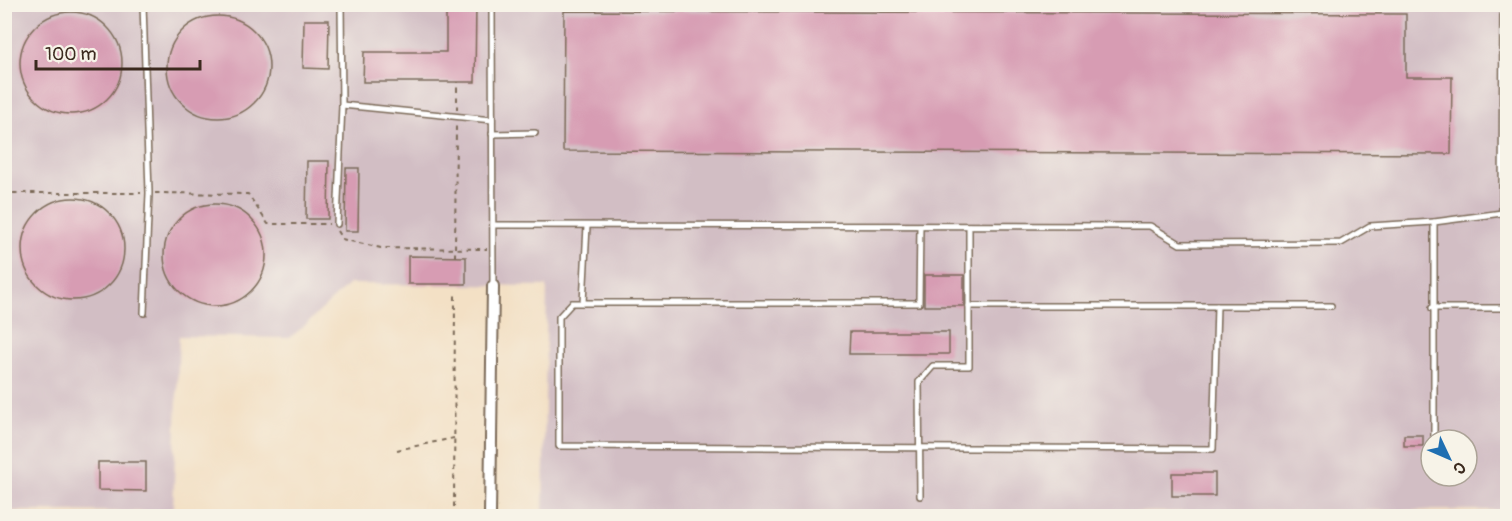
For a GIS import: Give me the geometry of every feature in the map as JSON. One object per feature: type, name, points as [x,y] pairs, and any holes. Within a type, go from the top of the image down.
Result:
[{"type":"street","points":[[490,516],[493,286]]},
{"type":"lane","points":[[143,4],[149,193],[144,313]]},
{"type":"lane","points":[[337,224],[342,105],[341,4]]},
{"type":"lane","points":[[492,4],[493,286]]},
{"type":"lane","points":[[493,225],[1150,226],[1180,244],[1341,243],[1370,226],[1434,222],[1502,213],[1505,20],[1503,4]]},
{"type":"lane","points":[[342,105],[492,120]]},
{"type":"lane","points":[[492,134],[536,133]]},
{"type":"lane","points":[[1434,222],[1432,308],[1434,428]]},
{"type":"lane","points":[[583,303],[587,226]]},
{"type":"lane","points":[[920,226],[919,303],[572,303],[560,317],[559,446],[1213,449],[1217,306]]},
{"type":"lane","points":[[920,496],[919,382],[933,366],[969,366],[969,226]]},
{"type":"lane","points":[[969,306],[1331,306]]},
{"type":"lane","points":[[1432,308],[1508,308]]},
{"type":"path","points":[[455,257],[457,82]]},
{"type":"path","points":[[4,193],[248,194],[268,224],[337,224],[337,233],[342,239],[381,248],[493,249]]},
{"type":"path","points":[[454,516],[455,292]]},
{"type":"path","points":[[397,450],[454,438]]},
{"type":"shaded area","points":[[5,5],[1507,5],[1507,510],[543,516],[547,286],[349,284],[289,338],[179,336],[173,512],[5,511]]},
{"type":"building","points":[[446,4],[476,4],[475,82],[363,82],[364,52],[446,52]]},
{"type":"building","points":[[564,11],[1406,14],[1406,77],[1452,77],[1451,154],[563,151]]},
{"type":"building","points":[[71,12],[91,16],[107,27],[118,43],[122,63],[118,83],[107,99],[91,110],[71,114],[51,110],[35,99],[24,83],[20,63],[24,43],[35,27],[51,16]]},
{"type":"building","points":[[218,16],[238,20],[254,31],[265,47],[269,67],[265,87],[254,103],[238,114],[218,118],[198,114],[182,103],[171,87],[167,67],[171,47],[182,31],[198,20]]},
{"type":"building","points":[[304,20],[329,20],[328,69],[303,68]]},
{"type":"building","points":[[307,161],[329,161],[328,219],[306,219]]},
{"type":"building","points":[[346,168],[359,168],[358,231],[345,231]]},
{"type":"building","points":[[73,198],[93,202],[109,213],[120,229],[124,249],[120,269],[109,285],[93,296],[73,300],[53,296],[37,285],[26,269],[22,249],[26,229],[37,213],[53,202]]},
{"type":"building","points":[[215,204],[235,208],[251,219],[262,235],[266,255],[262,275],[251,291],[235,302],[215,306],[195,302],[179,291],[168,275],[164,255],[168,235],[179,219],[195,208]]},
{"type":"building","points":[[408,256],[466,257],[466,284],[408,284]]},
{"type":"building","points":[[924,275],[964,275],[964,306],[924,306]]},
{"type":"building","points":[[850,332],[949,332],[949,354],[849,354]]},
{"type":"building","points":[[1404,435],[1419,435],[1419,446],[1404,446]]},
{"type":"building","points":[[98,462],[146,462],[146,491],[98,490]]},
{"type":"building","points":[[1172,473],[1215,473],[1215,496],[1172,496]]}]
